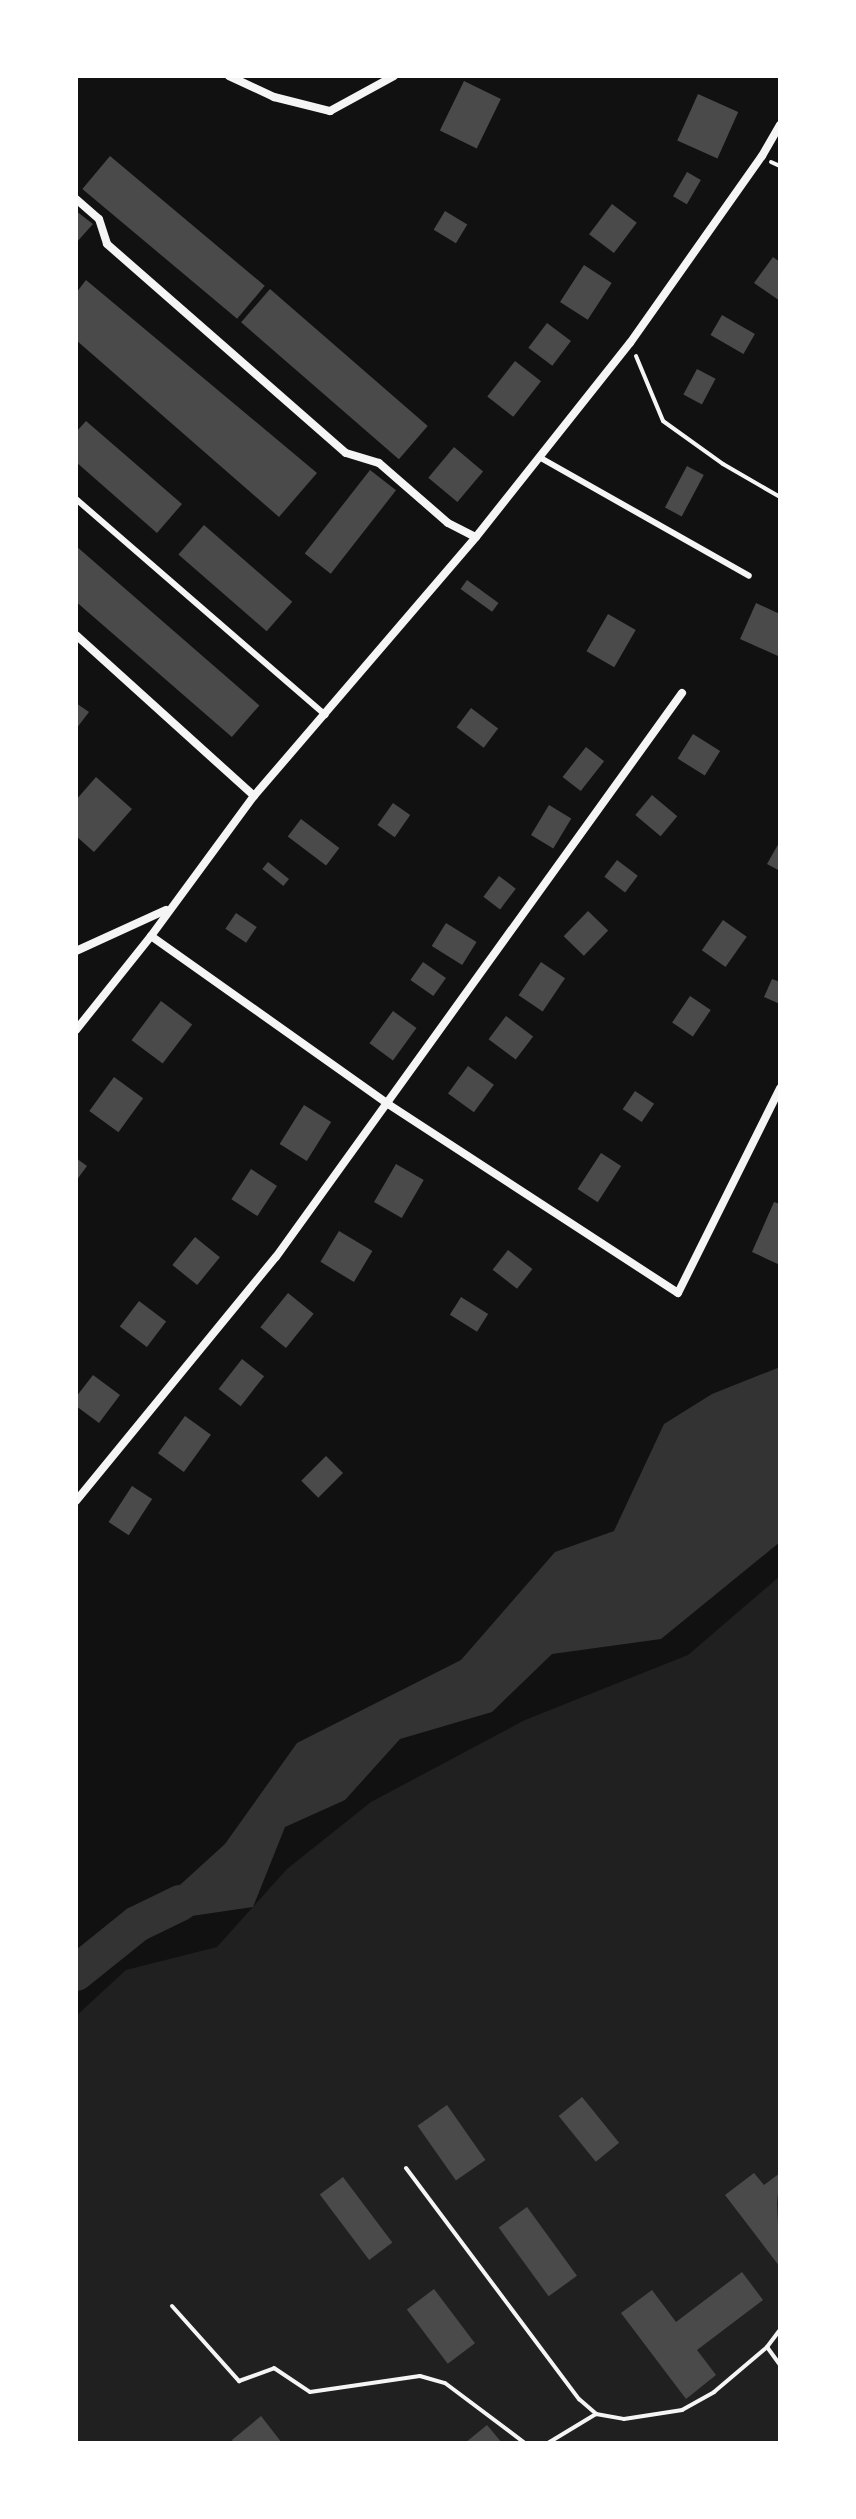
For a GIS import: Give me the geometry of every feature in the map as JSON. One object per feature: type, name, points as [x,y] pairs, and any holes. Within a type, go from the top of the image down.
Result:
[{"type":"street","points":[[229,76],[274,97],[330,111],[394,76]]},
{"type":"street","points":[[76,1030],[151,936],[167,910],[254,796],[476,537],[630,343],[762,156],[780,125]]},
{"type":"street","points":[[76,199],[99,219],[107,244],[346,453],[379,463],[448,523],[476,537]]},
{"type":"street","points":[[76,635],[254,796]]},
{"type":"street","points":[[76,1501],[276,1257],[682,693]]},
{"type":"street","points":[[76,951],[167,910]]},
{"type":"street","points":[[151,936],[388,1104],[678,1293],[780,1088]]},
{"type":"lane","points":[[539,457],[749,576]]},
{"type":"lane","points":[[76,499],[325,715]]},
{"type":"path","points":[[630,343],[663,421],[723,464],[780,497]]},
{"type":"path","points":[[406,2168],[579,2399],[596,2414],[624,2419],[682,2410],[714,2392],[767,2347],[780,2330]]},
{"type":"path","points":[[172,2306],[239,2381],[274,2368],[310,2392],[420,2376],[445,2383],[525,2443]]},
{"type":"path","points":[[767,2347],[780,2365]]},
{"type":"path","points":[[548,2443],[596,2414]]},
{"type":"shaded area","points":[[780,1367],[780,1542],[661,1639],[552,1654],[492,1712],[400,1739],[345,1800],[285,1827],[253,1907],[137,1924],[225,1844],[297,1743],[461,1660],[555,1552],[614,1531],[664,1424],[712,1394]]},
{"type":"shaded area","points":[[780,1576],[780,2443],[76,2443],[76,2016],[126,1970],[217,1947],[287,1869],[371,1802],[525,1720],[688,1655]]},
{"type":"building","points":[[464,81],[501,99],[477,148],[440,130]]},
{"type":"building","points":[[698,94],[738,112],[717,158],[677,141]]},
{"type":"building","points":[[110,156],[265,286],[237,319],[82,189]]},
{"type":"building","points":[[687,172],[701,180],[687,204],[673,196]]},
{"type":"building","points":[[612,204],[637,223],[614,253],[589,234]]},
{"type":"building","points":[[76,211],[93,224],[76,243]]},
{"type":"building","points":[[445,211],[467,224],[456,243],[434,230]]},
{"type":"building","points":[[773,257],[780,262],[780,301],[754,283]]},
{"type":"building","points":[[584,265],[612,283],[588,320],[560,302]]},
{"type":"building","points":[[86,280],[317,473],[279,517],[76,340],[76,293]]},
{"type":"building","points":[[270,289],[428,426],[399,459],[241,322]]},
{"type":"building","points":[[722,315],[755,334],[743,354],[710,335]]},
{"type":"building","points":[[547,323],[571,341],[552,366],[528,348]]},
{"type":"building","points":[[515,361],[541,381],[513,417],[487,396]]},
{"type":"building","points":[[697,369],[716,379],[702,404],[683,395]]},
{"type":"building","points":[[86,421],[182,504],[157,533],[76,462],[76,432]]},
{"type":"building","points":[[454,447],[483,471],[457,502],[428,478]]},
{"type":"building","points":[[687,466],[704,475],[682,516],[665,507]]},
{"type":"building","points":[[370,470],[396,490],[331,574],[305,554]]},
{"type":"building","points":[[204,525],[292,602],[267,631],[178,554]]},
{"type":"building","points":[[76,546],[259,705],[232,737],[76,602]]},
{"type":"building","points":[[467,580],[499,603],[492,612],[461,589]]},
{"type":"building","points":[[756,603],[780,614],[778,656],[740,639]]},
{"type":"building","points":[[608,614],[636,630],[614,667],[586,651]]},
{"type":"building","points":[[76,703],[89,712],[76,729]]},
{"type":"building","points":[[471,708],[498,728],[484,748],[457,727]]},
{"type":"building","points":[[693,734],[720,751],[705,776],[678,759]]},
{"type":"building","points":[[586,747],[604,761],[581,791],[563,777]]},
{"type":"building","points":[[96,777],[132,809],[94,852],[76,836],[76,800]]},
{"type":"building","points":[[652,795],[677,816],[661,836],[635,815]]},
{"type":"building","points":[[393,803],[410,815],[395,837],[378,825]]},
{"type":"building","points":[[549,805],[571,818],[553,848],[531,835]]},
{"type":"building","points":[[301,819],[339,848],[326,865],[288,837]]},
{"type":"building","points":[[780,841],[780,871],[767,864]]},
{"type":"building","points":[[617,860],[638,876],[625,892],[604,877]]},
{"type":"building","points":[[268,862],[289,879],[283,886],[262,869]]},
{"type":"building","points":[[499,876],[516,889],[500,909],[483,897]]},
{"type":"building","points":[[588,911],[608,930],[584,956],[564,936]]},
{"type":"building","points":[[236,913],[257,927],[246,943],[225,929]]},
{"type":"building","points":[[723,920],[747,937],[726,967],[702,950]]},
{"type":"building","points":[[446,923],[477,942],[462,965],[432,946]]},
{"type":"building","points":[[423,962],[446,978],[433,996],[410,980]]},
{"type":"building","points":[[541,962],[565,978],[543,1011],[519,995]]},
{"type":"building","points":[[772,979],[780,982],[780,1004],[764,997]]},
{"type":"building","points":[[690,996],[711,1010],[693,1037],[672,1023]]},
{"type":"building","points":[[161,1001],[192,1024],[163,1064],[132,1040]]},
{"type":"building","points":[[393,1011],[416,1028],[393,1060],[369,1043]]},
{"type":"building","points":[[506,1016],[533,1036],[516,1060],[489,1039]]},
{"type":"building","points":[[468,1066],[494,1085],[474,1112],[448,1094]]},
{"type":"building","points":[[114,1077],[143,1098],[118,1132],[89,1111]]},
{"type":"building","points":[[635,1091],[654,1104],[642,1122],[623,1109]]},
{"type":"building","points":[[304,1105],[331,1122],[307,1161],[280,1144]]},
{"type":"building","points":[[601,1153],[621,1166],[598,1202],[578,1189]]},
{"type":"building","points":[[76,1158],[87,1166],[76,1181]]},
{"type":"building","points":[[396,1164],[424,1180],[402,1218],[374,1202]]},
{"type":"building","points":[[251,1169],[277,1186],[257,1216],[231,1199]]},
{"type":"building","points":[[774,1202],[780,1204],[780,1265],[752,1252]]},
{"type":"building","points":[[339,1231],[372,1251],[354,1282],[320,1262]]},
{"type":"building","points":[[195,1237],[220,1257],[197,1285],[172,1265]]},
{"type":"building","points":[[508,1250],[532,1269],[517,1289],[493,1270]]},
{"type":"building","points":[[288,1293],[314,1314],[286,1348],[260,1327]]},
{"type":"building","points":[[461,1297],[488,1314],[477,1332],[450,1315]]},
{"type":"building","points":[[139,1301],[166,1321],[147,1347],[120,1327]]},
{"type":"building","points":[[242,1359],[264,1376],[241,1406],[219,1389]]},
{"type":"building","points":[[93,1375],[120,1395],[99,1423],[76,1406],[76,1397]]},
{"type":"building","points":[[185,1416],[211,1435],[184,1472],[158,1453]]},
{"type":"building","points":[[326,1456],[343,1473],[318,1498],[301,1481]]},
{"type":"building","points":[[132,1486],[152,1499],[129,1535],[109,1522]]},
{"type":"building","points":[[582,2097],[619,2143],[596,2162],[559,2116]]},
{"type":"building","points":[[447,2105],[485,2160],[456,2181],[418,2126]]},
{"type":"building","points":[[754,2173],[764,2185],[780,2173],[777,2203],[780,2267],[725,2195]]},
{"type":"building","points":[[343,2177],[392,2242],[369,2260],[320,2194]]},
{"type":"building","points":[[527,2207],[577,2276],[549,2296],[499,2228]]},
{"type":"building","points":[[742,2272],[763,2300],[697,2350],[716,2375],[686,2399],[621,2313],[652,2290],[676,2322]]},
{"type":"building","points":[[434,2289],[475,2343],[448,2364],[407,2309]]},
{"type":"building","points":[[261,2416],[282,2443],[234,2443],[232,2440]]},
{"type":"building","points":[[487,2425],[502,2443],[465,2443]]},
{"type":"waterway","points":[[76,1973],[137,1924],[180,1903]]}]
